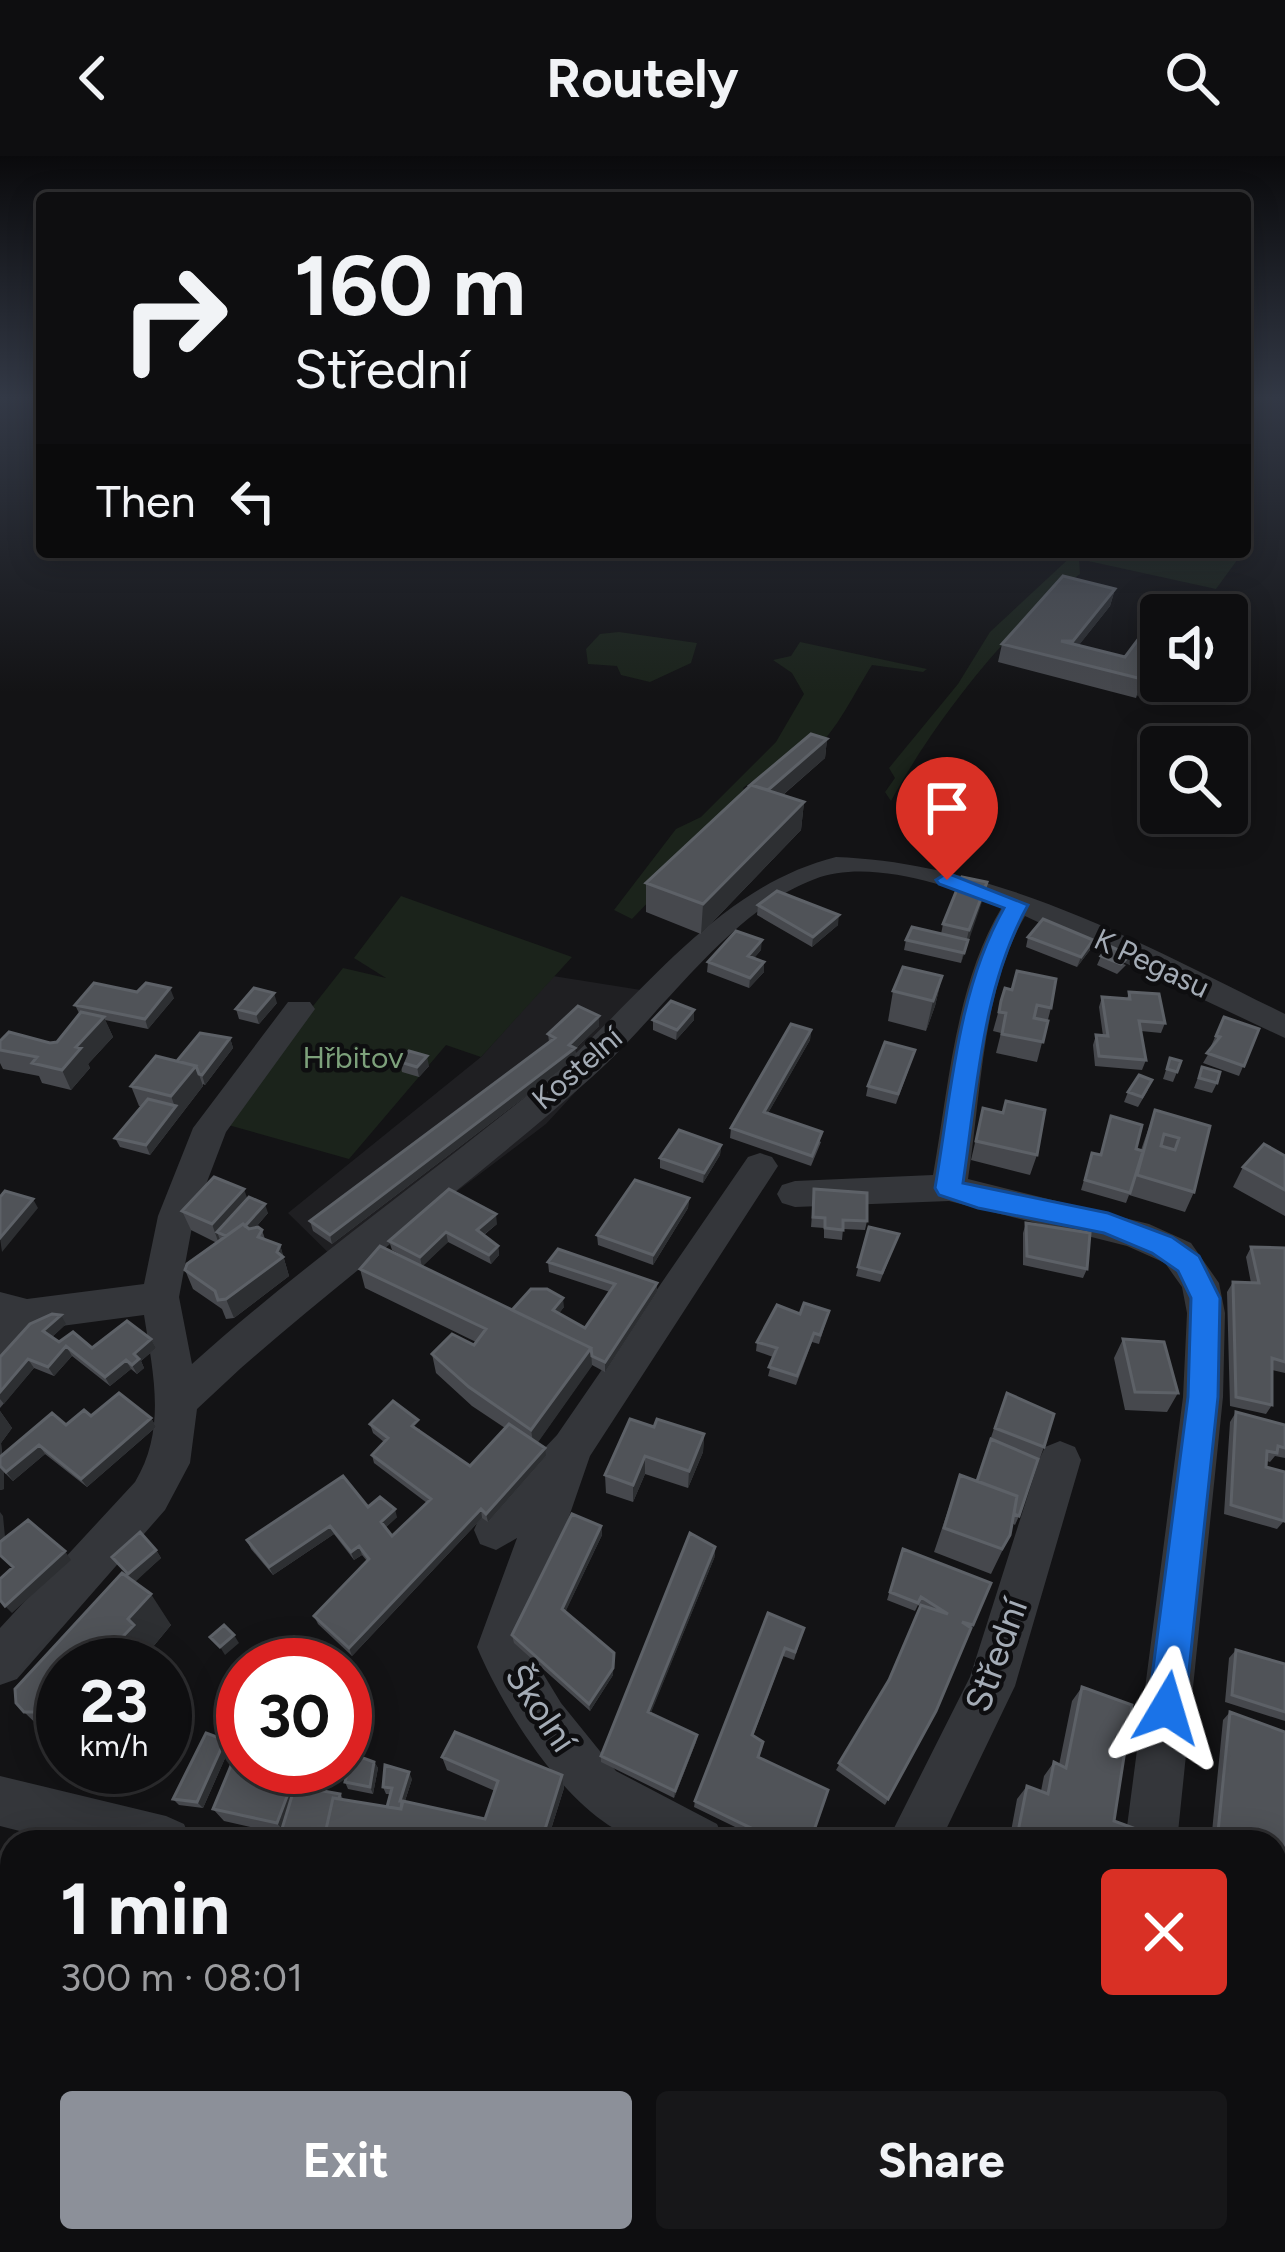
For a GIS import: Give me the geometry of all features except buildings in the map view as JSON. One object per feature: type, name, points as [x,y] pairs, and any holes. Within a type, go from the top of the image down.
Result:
[{"type":"street","name":"Kostelní","points":[[178,1401],[262,1322],[583,1068],[684,962],[795,877],[838,865],[878,867],[947,880],[1017,905]]},
{"type":"street","name":"K Pegasu","points":[[1017,905],[1090,934],[1285,1027]]},
{"type":"street","points":[[949,1188],[979,1005],[1000,934],[1017,905]]},
{"type":"street","points":[[0,1662],[150,1496],[169,1463],[178,1401],[160,1297],[176,1216],[210,1128],[299,1009]]},
{"type":"street","name":"Školní","points":[[496,1530],[572,1448],[760,1166]]},
{"type":"street","points":[[795,1194],[949,1188],[1122,1228],[1178,1253],[1201,1283],[1207,1313],[1203,1397],[1152,1830]]},
{"type":"street","points":[[0,1353],[13,1312],[160,1297]]},
{"type":"street","name":"Školní","points":[[572,1448],[500,1647],[544,1720],[598,1789],[676,1830]]},
{"type":"street","name":"Střední","points":[[919,1830],[991,1686],[1060,1460]]},
{"type":"street","points":[[0,1801],[117,1830]]},
{"type":"shaded area","points":[[553,976],[666,994],[546,1124],[349,1273],[288,1213],[481,1057]]},
{"type":"green space","points":[[1070,558],[1239,558],[1216,589],[1079,559],[1080,574],[1027,619],[974,678],[927,741],[891,801],[885,792],[895,778],[889,768],[958,684],[990,632]]},
{"type":"green space","points":[[619,632],[697,643],[691,663],[650,682],[621,675],[617,666],[588,664],[586,649],[600,634]]},
{"type":"green space","points":[[800,642],[927,669],[872,665],[820,744],[743,788],[749,797],[632,919],[614,910],[676,829],[701,817],[776,742],[804,694],[792,673],[773,660],[791,656]]},
{"type":"green space","name":"Hřbitov","points":[[401,896],[572,957],[481,1057],[446,1045],[349,1159],[221,1123],[343,968],[386,978],[354,958]]},
{"type":"route","points":[[947,880],[1017,905],[1000,934],[979,1005],[947,1176],[949,1188],[1108,1223],[1162,1245],[1189,1264],[1205,1298],[1203,1397],[1167,1708]]}]
